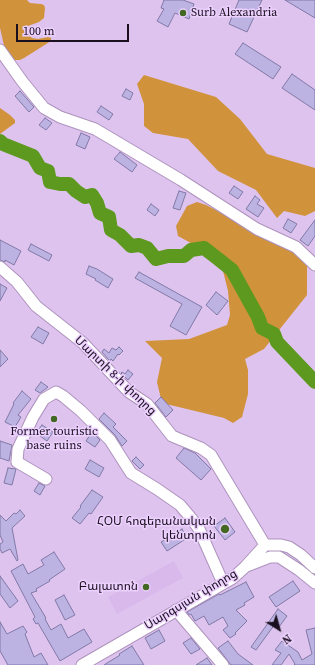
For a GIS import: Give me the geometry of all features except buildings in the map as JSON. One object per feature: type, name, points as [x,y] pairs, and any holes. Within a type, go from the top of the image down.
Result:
[{"type":"street","points":[[0,50],[22,81],[44,108],[60,117],[95,129],[181,180],[257,229],[296,247],[315,265]]},
{"type":"street","name":"Մարտի 8-ի փողոց","points":[[0,267],[17,282],[36,306],[83,343],[129,392],[147,404],[172,436],[201,448],[211,455],[264,545]]},
{"type":"street","points":[[46,479],[17,462],[18,449],[33,417],[44,399],[56,392],[81,411],[110,440],[131,473],[157,489],[180,506],[191,518],[199,529],[223,583]]},
{"type":"street","points":[[264,545],[281,545],[289,547],[301,555],[315,568]]},
{"type":"street","name":"Սարգսյան փողոց","points":[[82,665],[233,578],[264,545]]},
{"type":"street","points":[[244,567],[270,557],[279,557],[315,583]]},
{"type":"street","points":[[176,610],[223,665]]},
{"type":"shaded area","points":[[0,0],[27,0],[30,3],[44,5],[44,18],[39,22],[28,26],[25,31],[32,38],[38,39],[48,37],[51,38],[51,41],[20,60],[13,60],[5,50],[0,28]]},
{"type":"shaded area","points":[[144,75],[216,97],[240,119],[267,154],[315,168],[315,211],[305,216],[284,211],[277,218],[256,190],[218,171],[188,139],[153,133],[144,126],[144,104],[137,84]]},
{"type":"shaded area","points":[[0,108],[15,120],[15,123],[0,134]]},
{"type":"shaded area","points":[[197,202],[206,205],[302,254],[307,263],[307,295],[264,349],[245,359],[248,370],[248,394],[242,417],[233,423],[224,418],[162,403],[157,382],[162,358],[145,341],[189,339],[227,325],[230,315],[228,291],[220,259],[178,236],[176,226],[187,206]]},
{"type":"shaded area","name":"Բալատոն","points":[[174,561],[183,578],[117,614],[108,597]]},
{"type":"waterway","points":[[0,141],[3,144],[33,156],[40,168],[48,171],[50,182],[69,184],[85,197],[92,195],[97,203],[100,213],[109,217],[111,230],[120,235],[131,246],[139,245],[147,248],[156,259],[168,256],[184,256],[191,250],[204,248],[232,270],[258,317],[262,328],[274,334],[277,342],[315,382]]},
{"type":"place","name":"Surb Alexandria","points":[[183,13]]},
{"type":"place","name":"Former touristic base ruins","points":[[54,419]]},
{"type":"place","name":"ՀՕՄ հոգեբանական կենտրոն","points":[[225,529]]},
{"type":"place","name":"Բալատոն","points":[[146,587]]}]
